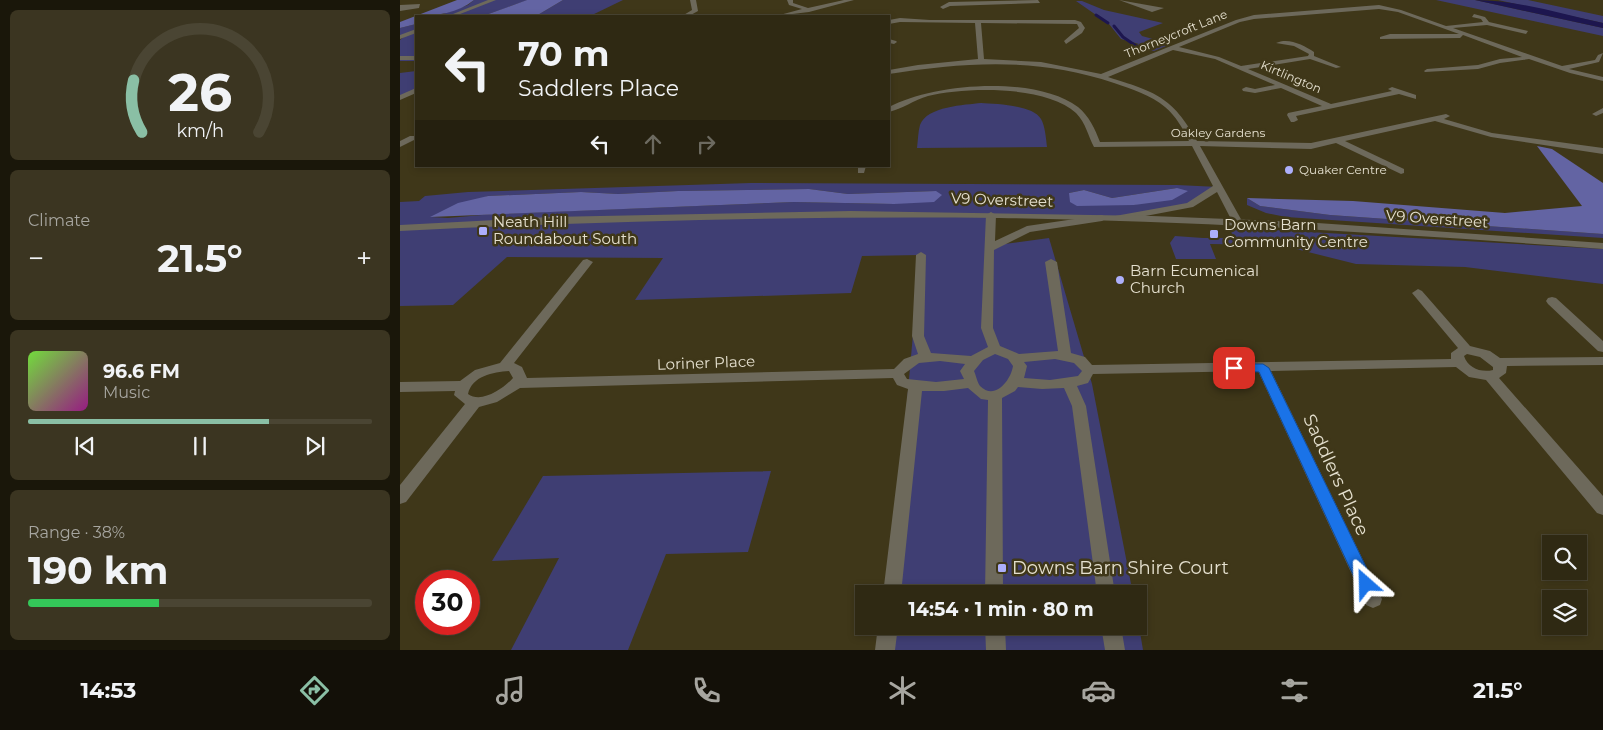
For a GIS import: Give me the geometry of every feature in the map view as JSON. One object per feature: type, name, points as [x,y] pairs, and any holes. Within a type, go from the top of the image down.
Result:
[{"type":"street","points":[[454,15],[493,0]]},
{"type":"street","points":[[687,15],[694,11],[694,0]]},
{"type":"street","points":[[790,0],[791,4],[809,10]]},
{"type":"street","points":[[784,15],[851,0]]},
{"type":"street","points":[[1122,0],[1145,6]]},
{"type":"street","points":[[1371,0],[1381,4],[1379,7],[1399,11],[1560,68],[1603,79]]},
{"type":"street","points":[[944,6],[978,2],[1038,2]]},
{"type":"street","name":"Thorneycroft Lane","points":[[1103,76],[1238,21],[1254,17],[1379,7]]},
{"type":"street","points":[[1474,16],[1483,18],[1487,23]]},
{"type":"street","points":[[890,22],[900,20],[1079,23],[1082,28],[1080,32],[1066,42]]},
{"type":"street","points":[[978,22],[981,61]]},
{"type":"street","points":[[1443,27],[1487,23],[1526,32]]},
{"type":"street","points":[[402,37],[415,31]]},
{"type":"street","points":[[1382,38],[1390,36],[1428,37],[1465,35]]},
{"type":"street","name":"Kirtlington","points":[[1279,43],[1301,40]]},
{"type":"street","name":"Kirtlington","points":[[1289,42],[1312,53],[1311,57]]},
{"type":"street","name":"Kirtlington","points":[[1174,48],[1217,58],[1331,107]]},
{"type":"street","points":[[1560,68],[1597,61],[1603,55]]},
{"type":"street","name":"Kirtlington","points":[[1242,68],[1311,57],[1338,67]]},
{"type":"street","points":[[400,58],[415,58]]},
{"type":"street","points":[[1427,71],[1478,67],[1500,61],[1530,58]]},
{"type":"street","points":[[890,72],[920,66],[981,61],[1024,63],[1068,68],[1103,76],[1149,94],[1172,109],[1184,124],[1237,221]]},
{"type":"street","name":"Kirtlington","points":[[1329,69],[1346,66]]},
{"type":"street","points":[[1246,89],[1255,91],[1282,86]]},
{"type":"street","name":"Kirtlington","points":[[1387,87],[1414,97]]},
{"type":"street","name":"Oakley Gardens","points":[[890,109],[910,99],[954,90],[1006,89],[1030,92],[1072,106],[1089,124],[1097,145],[1230,143],[1311,146],[1446,116]]},
{"type":"street","points":[[400,98],[415,90]]},
{"type":"street","name":"Kirtlington","points":[[1294,120],[1291,116],[1398,92]]},
{"type":"street","name":"Oakley Gardens","points":[[1437,119],[1491,135],[1603,151]]},
{"type":"street","points":[[400,144],[413,138]]},
{"type":"street","points":[[1339,141],[1401,171]]},
{"type":"street","points":[[1116,218],[1190,206],[1219,187]]},
{"type":"street","name":"V9 Overstreet","points":[[403,228],[645,217],[882,213],[1237,221],[1603,246]]},
{"type":"street","points":[[991,215],[988,328],[995,349]]},
{"type":"street","points":[[989,248],[1027,229],[1102,218]]},
{"type":"street","points":[[921,255],[918,336],[926,358]]},
{"type":"street","points":[[504,367],[587,262]]},
{"type":"street","points":[[1051,262],[1064,356]]},
{"type":"street","points":[[1418,293],[1466,350]]},
{"type":"street","points":[[1552,300],[1603,348]]},
{"type":"street","points":[[995,349],[1007,351],[1016,359],[1020,370],[1017,382],[1009,391],[995,396],[978,392],[970,383],[967,371],[973,361],[984,352],[995,349]]},
{"type":"street","points":[[1459,363],[1457,359],[1458,353],[1466,350],[1479,352],[1497,362],[1603,361]]},
{"type":"street","points":[[1016,359],[1034,356],[1064,356],[1080,359],[1089,370]]},
{"type":"street","points":[[970,383],[951,386],[915,387],[902,382],[897,373],[909,361],[926,358],[954,358],[973,361]]},
{"type":"street","points":[[1089,370],[1459,363],[1476,374],[1495,376],[1501,370],[1497,362]]},
{"type":"street","points":[[504,367],[512,368],[520,373],[517,384],[511,389],[494,398],[475,402],[463,399],[461,395],[464,386],[481,373],[504,367]]},
{"type":"street","name":"Saddlers Place","points":[[1263,368],[1373,599]]},
{"type":"street","points":[[1017,382],[1032,385],[1069,384],[1083,380],[1089,370]]},
{"type":"street","name":"Loriner Place","points":[[517,384],[897,373]]},
{"type":"street","points":[[1490,376],[1603,508]]},
{"type":"street","points":[[1069,384],[1079,406],[1105,585]]},
{"type":"street","points":[[400,387],[464,386]]},
{"type":"street","points":[[893,585],[915,387]]},
{"type":"street","points":[[994,585],[995,396]]},
{"type":"street","points":[[400,497],[475,402]]},
{"type":"street","points":[[885,650],[887,635]]},
{"type":"street","points":[[995,635],[996,650]]},
{"type":"street","points":[[1112,635],[1115,650]]},
{"type":"shaded area","points":[[457,0],[474,0],[461,8],[447,13],[418,15]]},
{"type":"shaded area","points":[[474,0],[528,0],[486,15],[441,15],[468,5]]},
{"type":"shaded area","points":[[527,0],[563,0],[538,15],[486,15]]},
{"type":"shaded area","points":[[563,0],[623,0],[592,15],[538,15]]},
{"type":"shaded area","points":[[1436,0],[1475,0],[1603,28],[1603,36]]},
{"type":"shaded area","points":[[1475,0],[1507,2],[1539,8],[1603,23],[1603,28]]},
{"type":"shaded area","points":[[1498,0],[1528,0],[1603,16],[1603,23]]},
{"type":"shaded area","points":[[1076,1],[1082,1],[1104,10],[1163,23],[1139,32],[1142,36],[1171,44],[1154,51],[1135,46],[1139,44],[1121,39],[1109,24]]},
{"type":"shaded area","points":[[415,16],[415,24],[400,28],[400,22]]},
{"type":"shaded area","points":[[415,24],[415,61],[400,61],[400,40],[406,35],[400,35],[400,28]]},
{"type":"shaded area","points":[[415,71],[415,90],[400,97],[400,73]]},
{"type":"shaded area","points":[[981,103],[1014,106],[1037,114],[1043,125],[1047,147],[917,148],[920,125],[930,114],[947,108]]},
{"type":"shaded area","points":[[1537,146],[1552,149],[1603,183],[1603,234],[1330,215],[1260,206],[1247,198],[1353,201],[1505,213],[1582,206]]},
{"type":"shaded area","points":[[751,183],[1177,185],[1219,187],[1190,205],[1116,218],[992,215],[989,246],[1049,238],[1092,384],[1131,585],[891,585],[920,255],[862,256],[851,293],[635,300],[663,258],[507,257],[453,305],[400,306],[400,202],[419,201],[425,196],[468,192]],"holes":[[[1177,188],[1134,205],[1069,193],[1084,190],[1112,198]],[[809,189],[848,194],[936,191],[894,204],[794,202],[493,214],[448,218],[431,217],[488,196],[581,192],[618,194]]]},
{"type":"shaded area","points":[[1177,188],[1188,191],[1172,200],[1134,205],[1077,206],[1070,202],[1069,193],[1084,190],[1112,198]]},
{"type":"shaded area","points":[[809,189],[848,194],[936,191],[942,195],[934,202],[894,204],[794,202],[430,217],[458,203],[488,196],[581,192],[618,194]]},
{"type":"shaded area","points":[[1247,198],[1260,206],[1330,215],[1603,234],[1603,238],[1286,217],[1266,213],[1247,205]]},
{"type":"shaded area","points":[[1241,228],[1603,249],[1603,284],[1465,267],[1356,264],[1280,245],[1210,244],[1216,259],[1176,259],[1170,243],[1175,236],[1233,238],[1231,231]]},
{"type":"shaded area","points":[[771,471],[748,552],[666,554],[628,650],[511,650],[559,558],[492,561],[543,476]]},
{"type":"shaded area","points":[[886,635],[1140,635],[1143,650],[885,650]]},
{"type":"waterway","points":[[1096,15],[1108,23]]},
{"type":"waterway","points":[[1114,26],[1123,37],[1139,48]]},
{"type":"place","name":"Quaker Centre","points":[[1289,170]]},
{"type":"place","name":"Neath Hill Roundabout South","points":[[483,231]]},
{"type":"place","name":"Downs Barn Community Centre","points":[[1214,234]]},
{"type":"place","name":"Barn Ecumenical Church","points":[[1120,280]]},
{"type":"place","name":"Downs Barn Shire Court","points":[[1002,568]]},
{"type":"route","points":[[1234,368],[1263,368],[1366,584]]}]
